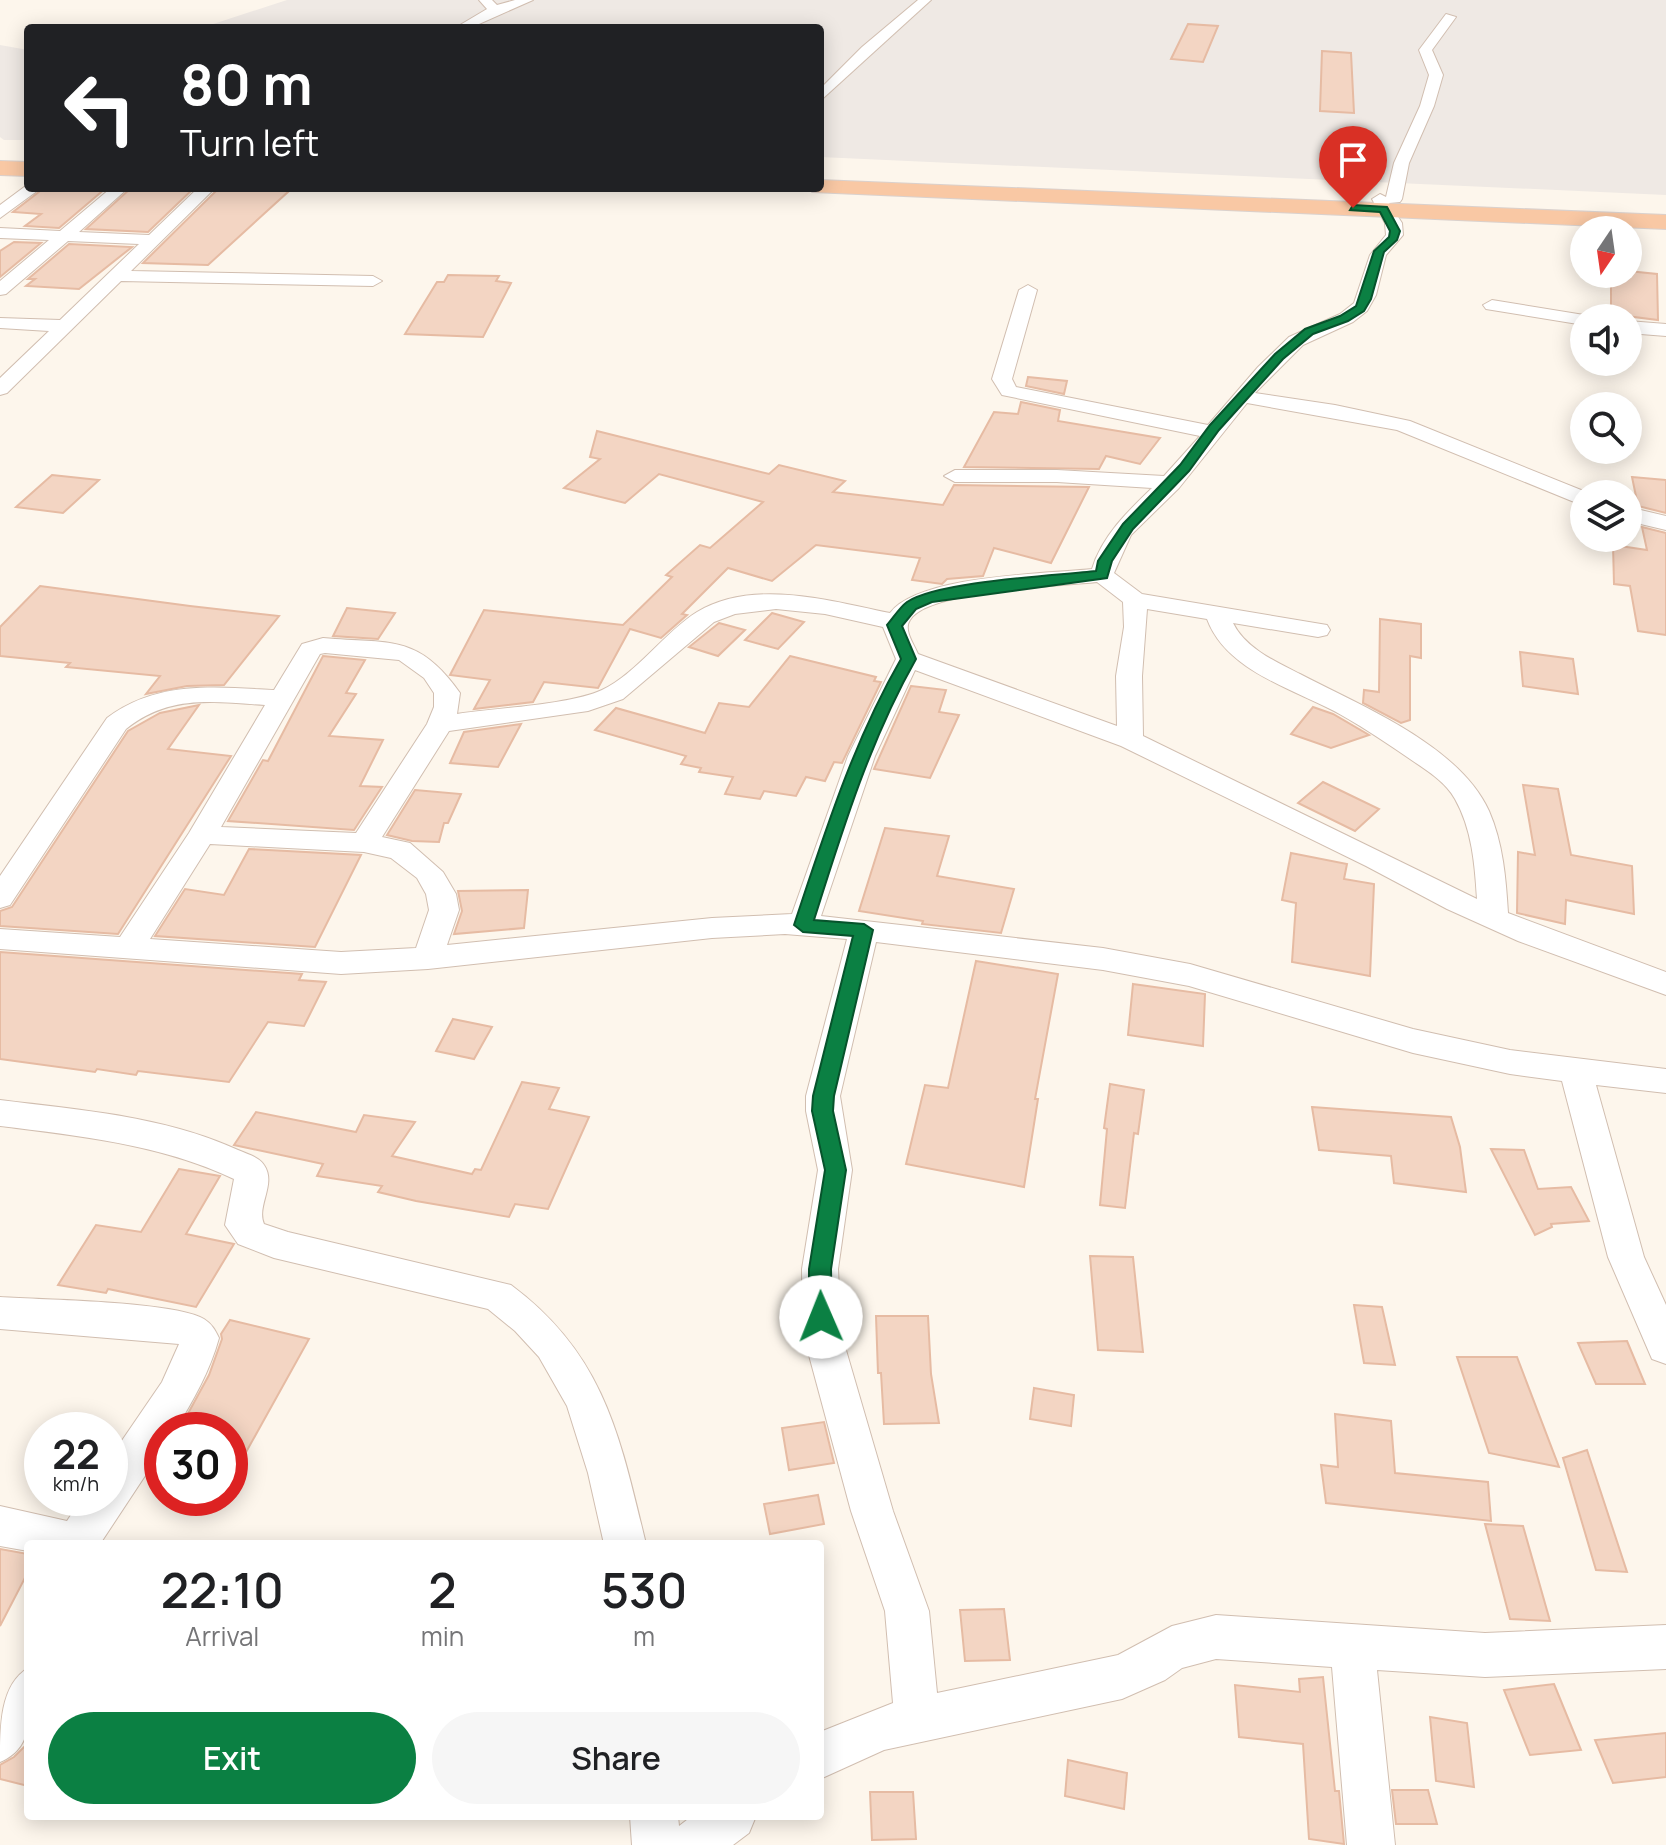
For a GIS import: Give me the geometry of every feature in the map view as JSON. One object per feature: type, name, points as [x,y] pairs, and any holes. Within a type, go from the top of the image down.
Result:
[{"type":"highway","points":[[0,159],[24,159]]},
{"type":"highway","points":[[0,168],[24,169]]},
{"type":"highway","points":[[824,178],[1666,212]]},
{"type":"highway","points":[[824,187],[1386,202],[1666,222]]},
{"type":"street","points":[[466,24],[490,5],[527,0]]},
{"type":"street","points":[[824,93],[867,50],[925,0]]},
{"type":"street","points":[[1102,575],[1105,561],[1128,527],[1171,483],[1243,396],[1298,340],[1360,308],[1366,299],[1380,251],[1394,238],[1395,226],[1386,202],[1405,148],[1425,112],[1428,92],[1436,75],[1425,50],[1450,17]]},
{"type":"street","points":[[0,213],[28,192]]},
{"type":"street","points":[[0,290],[115,192]]},
{"type":"street","points":[[0,389],[203,192]]},
{"type":"street","points":[[0,233],[156,240]]},
{"type":"street","points":[[118,276],[373,281]]},
{"type":"street","points":[[1028,290],[1002,379],[1009,391],[1211,432]]},
{"type":"street","points":[[1492,305],[1570,318]]},
{"type":"street","points":[[0,323],[66,326]]},
{"type":"street","points":[[1642,328],[1666,330]]},
{"type":"street","points":[[1243,396],[1267,403],[1335,411],[1403,425],[1570,493]]},
{"type":"street","points":[[955,476],[1057,476],[1171,483]]},
{"type":"street","points":[[1642,517],[1666,523]]},
{"type":"street","points":[[1318,630],[1135,600],[1102,575],[943,595],[911,606],[896,622],[897,636],[908,659],[1130,740],[1493,918],[1666,984]]},
{"type":"street","points":[[1130,740],[1129,676],[1136,627],[1135,600]]},
{"type":"street","points":[[440,724],[588,703],[614,694],[706,617],[720,610],[776,602],[803,604],[896,622]]},
{"type":"street","points":[[1217,613],[1219,625],[1227,637],[1260,663],[1352,710],[1457,783],[1479,825],[1491,881],[1493,918]]},
{"type":"street","points":[[129,947],[202,835],[311,649],[323,645],[405,653],[433,673],[447,693],[447,707],[440,724],[364,843]]},
{"type":"street","points":[[803,925],[840,811],[890,690],[908,659]]},
{"type":"street","points":[[0,898],[116,724],[128,712],[164,696],[281,698]]},
{"type":"street","points":[[202,835],[364,843],[400,850],[428,872],[441,894],[444,910],[428,958]]},
{"type":"street","points":[[0,939],[341,963],[428,958],[712,928],[803,925],[864,930],[1103,959],[1190,975],[1413,1041],[1510,1062],[1666,1081]]},
{"type":"street","points":[[864,930],[823,1096],[823,1111],[835,1170],[824,1234],[819,1301],[822,1333],[851,1442],[907,1611],[917,1720]]},
{"type":"street","points":[[1576,1071],[1626,1257],[1666,1347]]},
{"type":"street","points":[[0,1113],[140,1131],[208,1151],[250,1171],[251,1194],[243,1211],[243,1225],[251,1234],[287,1247],[498,1296],[524,1312],[549,1337],[574,1376],[598,1432],[624,1540]]},
{"type":"street","points":[[0,1313],[166,1325],[190,1330],[200,1338],[199,1349],[173,1396],[128,1465]]},
{"type":"street","points":[[79,1540],[94,1516]]},
{"type":"street","points":[[0,1526],[63,1540]]},
{"type":"street","points":[[824,1754],[881,1728],[1122,1677],[1172,1648],[1216,1637],[1485,1655],[1666,1647]]},
{"type":"street","points":[[1352,1645],[1371,1845]]},
{"type":"street","points":[[0,1739],[24,1698]]},
{"type":"street","points":[[654,1820],[656,1845]]},
{"type":"street","points":[[693,1845],[727,1820]]},
{"type":"shaded area","points":[[287,0],[1666,0],[1666,195],[824,157],[824,24],[213,24]]},
{"type":"shaded area","points":[[0,45],[24,49],[24,140],[4,140],[0,137]]},
{"type":"building","points":[[1188,24],[1218,26],[1203,62],[1171,59]]},
{"type":"building","points":[[1322,51],[1351,53],[1354,113],[1320,111]]},
{"type":"building","points":[[39,192],[101,192],[59,228],[25,226],[41,214],[13,212]]},
{"type":"building","points":[[127,192],[190,192],[148,232],[86,229]]},
{"type":"building","points":[[215,192],[288,192],[208,265],[143,263]]},
{"type":"building","points":[[14,242],[41,243],[0,277],[0,251]]},
{"type":"building","points":[[69,244],[132,247],[79,289],[26,286],[35,279],[28,279]]},
{"type":"building","points":[[1642,272],[1657,274],[1658,320],[1642,318],[1642,304],[1611,304],[1611,288],[1642,288]]},
{"type":"building","points":[[448,275],[499,276],[496,281],[511,283],[483,337],[405,334],[437,282],[444,282]]},
{"type":"building","points":[[1028,377],[1067,381],[1064,394],[1026,386]]},
{"type":"building","points":[[1021,402],[1060,410],[1058,421],[1160,438],[1140,464],[1106,456],[1099,469],[964,467],[994,412],[1018,414]]},
{"type":"building","points":[[597,431],[769,474],[779,465],[845,481],[833,492],[943,505],[954,485],[1089,487],[1051,563],[994,548],[983,576],[947,579],[942,584],[912,580],[920,558],[816,545],[772,581],[728,568],[682,614],[687,615],[661,638],[630,629],[598,688],[544,682],[533,702],[474,709],[490,680],[450,675],[484,610],[623,625],[672,577],[666,575],[700,545],[710,548],[763,502],[659,474],[625,503],[564,488],[600,459],[590,457]]},
{"type":"building","points":[[52,475],[99,480],[63,513],[16,507]]},
{"type":"building","points":[[1632,477],[1666,480],[1666,513],[1642,507],[1642,480],[1633,480]]},
{"type":"building","points":[[1642,527],[1666,533],[1666,635],[1638,631],[1630,586],[1614,584],[1613,552],[1647,550]]},
{"type":"building","points":[[40,586],[279,616],[224,685],[187,686],[146,694],[160,676],[66,667],[70,663],[0,656],[0,627]]},
{"type":"building","points":[[347,608],[395,613],[378,639],[333,636]]},
{"type":"building","points":[[772,613],[804,622],[778,649],[745,640]]},
{"type":"building","points":[[1380,619],[1421,624],[1421,658],[1410,656],[1410,720],[1401,723],[1363,703],[1364,690],[1379,692]]},
{"type":"building","points":[[719,623],[745,630],[718,656],[689,647]]},
{"type":"building","points":[[1520,652],[1573,659],[1578,694],[1523,686]]},
{"type":"building","points":[[323,656],[365,660],[346,693],[356,694],[329,736],[383,740],[360,786],[382,787],[354,830],[228,821],[263,760],[268,761]]},
{"type":"building","points":[[790,656],[876,677],[874,681],[881,682],[842,763],[834,762],[825,781],[806,777],[796,796],[764,791],[760,799],[725,794],[733,777],[699,772],[701,768],[681,764],[686,756],[595,730],[616,708],[705,733],[719,703],[749,707]]},
{"type":"building","points":[[911,686],[946,690],[939,712],[959,715],[930,778],[874,769]]},
{"type":"building","points":[[199,705],[168,749],[231,756],[118,934],[0,926],[0,911],[12,907],[128,731],[160,713]]},
{"type":"building","points":[[1313,707],[1333,714],[1369,735],[1331,748],[1291,734]]},
{"type":"building","points":[[521,724],[498,767],[450,763],[464,732]]},
{"type":"building","points":[[1323,782],[1379,809],[1355,831],[1298,803]]},
{"type":"building","points":[[1523,785],[1558,789],[1571,855],[1632,866],[1634,914],[1566,900],[1565,924],[1517,913],[1518,852],[1535,855]]},
{"type":"building","points":[[415,790],[461,794],[448,823],[444,823],[439,842],[412,841],[387,835]]},
{"type":"building","points":[[885,828],[949,836],[937,876],[1014,889],[1001,933],[922,924],[923,921],[859,911]]},
{"type":"building","points":[[249,849],[361,855],[315,947],[155,936],[185,889],[224,895]]},
{"type":"building","points":[[1291,853],[1347,864],[1344,879],[1374,884],[1370,976],[1292,962],[1296,903],[1282,900]]},
{"type":"building","points":[[528,890],[524,928],[454,934],[462,911],[458,891]]},
{"type":"building","points":[[0,952],[302,974],[299,980],[326,982],[304,1026],[268,1022],[229,1082],[138,1071],[136,1075],[97,1069],[95,1072],[0,1059]]},
{"type":"building","points":[[976,961],[1058,974],[1035,1099],[1038,1099],[1024,1187],[906,1164],[925,1085],[948,1088]]},
{"type":"building","points":[[1133,984],[1205,994],[1203,1046],[1128,1035]]},
{"type":"building","points":[[453,1019],[492,1027],[474,1059],[436,1051]]},
{"type":"building","points":[[522,1082],[559,1088],[549,1109],[589,1117],[548,1209],[515,1204],[509,1217],[416,1201],[378,1192],[382,1186],[317,1176],[323,1164],[234,1145],[256,1112],[356,1132],[364,1115],[415,1122],[392,1156],[472,1174],[475,1169],[481,1170]]},
{"type":"building","points":[[1110,1084],[1144,1090],[1138,1134],[1134,1133],[1125,1208],[1100,1205]]},
{"type":"building","points":[[1312,1107],[1451,1117],[1460,1147],[1466,1192],[1394,1183],[1391,1156],[1319,1150]]},
{"type":"building","points":[[1491,1149],[1524,1150],[1538,1189],[1571,1187],[1589,1221],[1551,1224],[1552,1227],[1535,1235]]},
{"type":"building","points":[[179,1169],[220,1176],[186,1234],[234,1244],[196,1307],[108,1289],[106,1293],[58,1285],[96,1225],[141,1232]]},
{"type":"building","points":[[1090,1256],[1133,1257],[1143,1352],[1098,1350]]},
{"type":"building","points":[[1354,1305],[1382,1307],[1395,1365],[1364,1363]]},
{"type":"building","points":[[876,1316],[928,1316],[931,1374],[939,1423],[884,1424]]},
{"type":"building","points":[[230,1320],[309,1339],[248,1449],[248,1412],[189,1412],[209,1375],[221,1334]]},
{"type":"building","points":[[1627,1341],[1645,1384],[1596,1384],[1578,1343]]},
{"type":"building","points":[[1457,1357],[1517,1357],[1559,1467],[1489,1453]]},
{"type":"building","points":[[1034,1388],[1074,1395],[1071,1426],[1030,1419]]},
{"type":"building","points":[[1335,1414],[1391,1421],[1395,1473],[1488,1482],[1491,1521],[1326,1503],[1321,1465],[1338,1467]]},
{"type":"building","points":[[824,1422],[834,1463],[789,1470],[782,1428]]},
{"type":"building","points":[[1587,1450],[1627,1572],[1596,1570],[1563,1458]]},
{"type":"building","points":[[818,1495],[824,1524],[770,1534],[764,1504]]},
{"type":"building","points":[[1485,1524],[1523,1526],[1550,1621],[1510,1619]]},
{"type":"building","points":[[0,1549],[24,1553],[24,1580],[0,1626]]},
{"type":"building","points":[[1004,1609],[1010,1660],[965,1661],[960,1610]]},
{"type":"building","points":[[1323,1677],[1344,1844],[1309,1839],[1303,1744],[1239,1737],[1235,1685],[1300,1692],[1299,1679]]},
{"type":"building","points":[[1554,1684],[1581,1750],[1530,1755],[1504,1690]]},
{"type":"building","points":[[1430,1717],[1467,1723],[1474,1787],[1436,1781]]},
{"type":"building","points":[[1666,1733],[1666,1777],[1613,1783],[1595,1740]]},
{"type":"building","points":[[24,1747],[24,1785],[0,1779],[0,1765]]},
{"type":"building","points":[[1068,1760],[1127,1773],[1124,1809],[1065,1796]]},
{"type":"building","points":[[1392,1790],[1428,1790],[1437,1824],[1396,1824]]},
{"type":"building","points":[[870,1792],[913,1792],[916,1839],[872,1840]]},
{"type":"route","points":[[821,1317],[820,1269],[835,1170],[823,1111],[823,1096],[864,930],[803,925],[840,811],[890,690],[908,659],[894,625],[902,613],[928,598],[959,591],[1102,575],[1105,561],[1128,527],[1184,468],[1215,427],[1279,357],[1309,332],[1344,319],[1360,308],[1366,299],[1380,251],[1394,238],[1395,226],[1383,209],[1353,208]]}]
